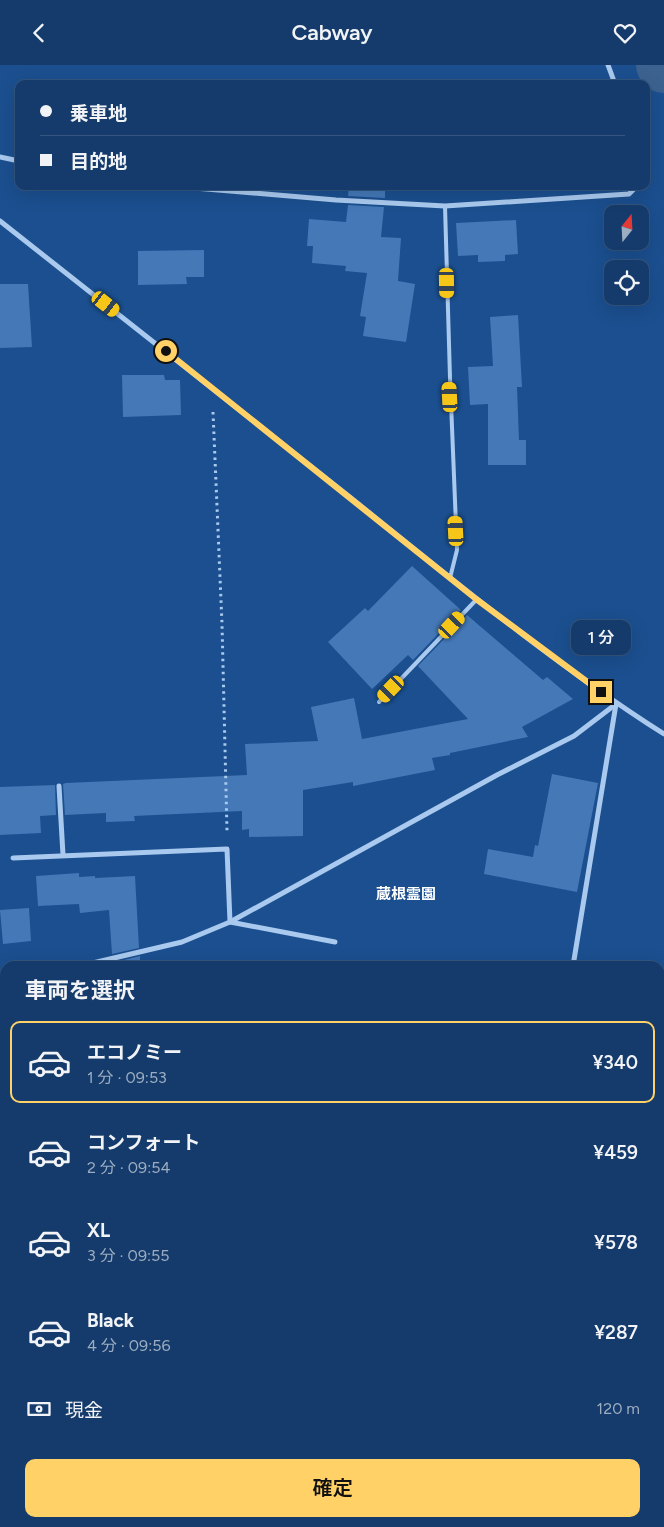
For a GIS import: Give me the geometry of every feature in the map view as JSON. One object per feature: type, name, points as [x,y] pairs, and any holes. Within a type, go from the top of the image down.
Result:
[{"type":"street","points":[[608,65],[614,80]]},
{"type":"street","points":[[0,157],[15,160]]},
{"type":"street","points":[[218,190],[445,207],[629,194],[633,190]]},
{"type":"street","points":[[0,221],[212,387],[476,599],[616,704],[664,734]]},
{"type":"street","points":[[100,961],[182,941],[230,922],[497,775],[574,735],[616,704]]},
{"type":"street","points":[[574,961],[616,704]]},
{"type":"street","points":[[59,786],[63,855]]},
{"type":"street","points":[[13,857],[227,849],[230,922]]},
{"type":"street","points":[[230,922],[336,942]]},
{"type":"lane","points":[[445,207],[457,550],[450,578]]},
{"type":"lane","points":[[379,702],[476,599]]},
{"type":"path","points":[[212,387],[222,624],[227,849]]},
{"type":"building","points":[[349,190],[385,190],[385,198],[348,196]]},
{"type":"building","points":[[348,205],[384,207],[381,237],[401,238],[398,281],[415,284],[406,342],[363,336],[366,317],[360,316],[367,273],[345,271],[346,266],[312,263],[313,246],[307,246],[309,219],[346,222]]},
{"type":"building","points":[[516,220],[518,254],[505,255],[505,261],[478,262],[478,255],[458,256],[456,223]]},
{"type":"building","points":[[204,250],[204,277],[186,277],[187,284],[138,285],[138,251]]},
{"type":"building","points":[[0,284],[28,284],[32,347],[0,348]]},
{"type":"building","points":[[518,315],[522,387],[517,387],[519,440],[526,440],[526,465],[488,465],[488,404],[470,405],[468,367],[493,366],[490,317]]},
{"type":"building","points":[[122,375],[164,375],[165,380],[180,380],[181,415],[123,417]]},
{"type":"building","points":[[412,566],[461,610],[413,660],[408,655],[372,689],[328,642],[365,608],[368,611]]},
{"type":"building","points":[[467,615],[543,680],[547,677],[573,699],[522,727],[528,737],[432,758],[435,770],[353,786],[353,782],[303,790],[303,836],[249,837],[249,829],[242,830],[242,811],[134,816],[135,821],[106,822],[106,813],[65,815],[63,784],[66,783],[247,775],[245,744],[318,741],[311,707],[354,698],[362,739],[468,719],[418,666]]},
{"type":"building","points":[[552,774],[598,783],[577,892],[484,874],[488,849],[533,857],[535,845],[538,846]]},
{"type":"building","points":[[55,785],[56,815],[40,816],[41,833],[0,835],[0,787]]},
{"type":"building","points":[[79,873],[79,877],[95,876],[95,878],[135,876],[139,948],[112,954],[109,910],[80,913],[79,904],[38,906],[36,876]]},
{"type":"building","points":[[29,908],[31,941],[3,944],[0,910]]},
{"type":"building","points":[[140,956],[140,961],[120,961]]},
{"type":"district","name":"蔵根霊園","points":[[406,894]]},
{"type":"route","points":[[166,351],[476,599],[601,692]]}]
